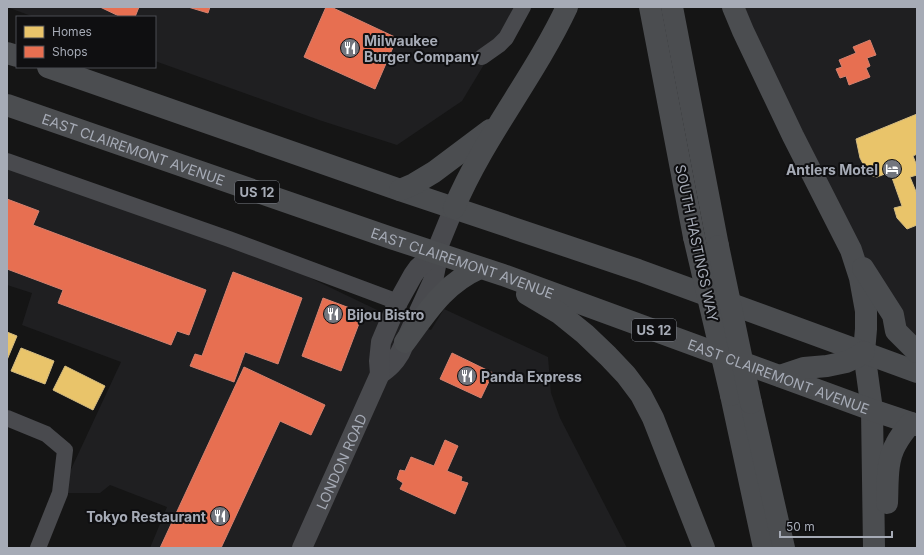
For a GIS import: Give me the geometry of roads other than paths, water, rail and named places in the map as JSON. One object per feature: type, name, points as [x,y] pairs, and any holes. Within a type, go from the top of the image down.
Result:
[{"type":"main road","points":[[454,208],[471,171],[543,52],[567,7]]},
{"type":"main road","name":"SOUTH HASTINGS WAY","points":[[650,7],[694,237],[764,548]]},
{"type":"main road","name":"SOUTH HASTINGS WAY","points":[[672,7],[718,246],[751,403],[784,548]]},
{"type":"main road","points":[[734,7],[743,31],[793,136],[852,250],[893,315],[896,331],[917,352]]},
{"type":"main road","points":[[51,68],[400,190],[638,270],[917,372]]},
{"type":"main road","name":"EAST CLAIREMONT AVENUE","points":[[7,105],[361,228],[509,277],[914,424]]},
{"type":"main road","points":[[400,190],[414,184],[434,172],[498,125]]},
{"type":"main road","points":[[852,250],[860,278],[866,311],[864,352],[872,410],[874,548]]},
{"type":"main road","points":[[405,342],[445,292],[460,279],[480,268],[559,313],[585,334],[608,356],[641,395],[653,418],[704,548]]},
{"type":"main road","points":[[780,376],[804,368],[839,364],[864,352]]},
{"type":"main road","points":[[885,548],[888,474],[891,457],[895,445],[914,424]]},
{"type":"street","points":[[482,57],[506,38],[522,7]]},
{"type":"street","points":[[7,162],[229,238],[398,302]]},
{"type":"street","name":"LONDON ROAD","points":[[380,374],[394,363],[400,353],[433,281],[436,266],[436,252],[454,208]]},
{"type":"street","name":"LONDON ROAD","points":[[302,548],[380,374],[379,361],[381,342],[398,302],[418,268],[436,252]]},
{"type":"street","points":[[7,418],[46,434],[65,450],[60,493],[38,548]]},
{"type":"place","name":"Milwaukee Burger Company","points":[[350,48]]},
{"type":"place","name":"Antlers Motel","points":[[892,169]]},
{"type":"place","name":"Bijou Bistro","points":[[333,314]]},
{"type":"place","name":"Panda Express","points":[[467,376]]},
{"type":"place","name":"Tokyo Restaurant","points":[[220,516]]}]
